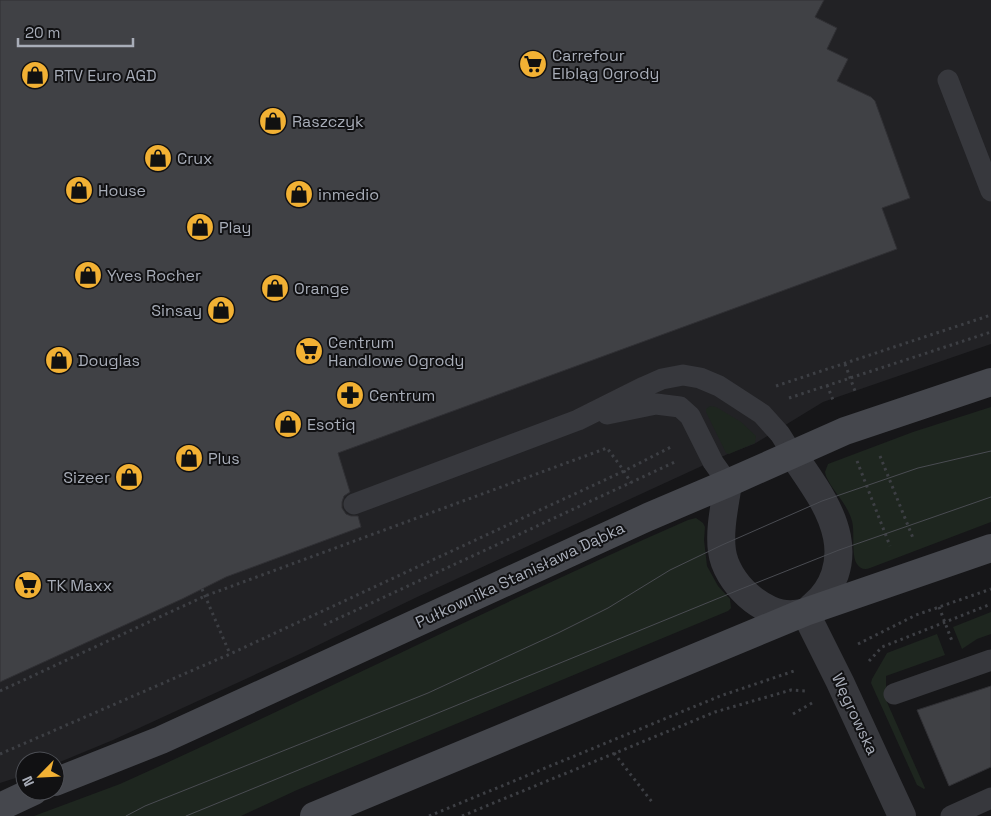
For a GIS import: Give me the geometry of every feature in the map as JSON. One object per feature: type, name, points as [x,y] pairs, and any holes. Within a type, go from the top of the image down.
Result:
[{"type":"street","name":"Pułkownika Stanisława Dąbka","points":[[65,778],[161,740],[792,453],[856,427],[991,382]]},
{"type":"street","points":[[728,483],[722,529],[722,553],[731,574],[744,592],[762,607],[785,614],[806,612],[824,597],[832,584],[837,571],[839,550],[837,536],[828,511],[792,453]]},
{"type":"street","points":[[314,816],[806,612],[991,548]]},
{"type":"street","name":"Węgrowska","points":[[806,612],[902,816]]},
{"type":"street","points":[[0,808],[15,800]]},
{"type":"lane","points":[[948,80],[991,191]]},
{"type":"lane","points":[[354,504],[578,420],[644,386],[662,379],[683,375],[700,378],[719,386],[754,409],[780,434],[792,453]]},
{"type":"lane","points":[[578,420],[643,406],[669,405],[680,407],[690,416],[713,462],[728,483]]},
{"type":"lane","points":[[894,694],[991,660]]},
{"type":"lane","points":[[951,816],[991,798]]},
{"type":"path","points":[[754,409],[773,387],[991,316]]},
{"type":"path","points":[[754,409],[991,332]]},
{"type":"path","points":[[845,364],[850,378],[856,427],[914,575]]},
{"type":"path","points":[[827,386],[856,427],[914,575],[939,607],[945,621]]},
{"type":"path","points":[[0,754],[230,654],[624,471],[702,440]]},
{"type":"path","points":[[324,625],[630,483],[702,440]]},
{"type":"path","points":[[0,691],[205,596],[607,448],[624,471],[630,483]]},
{"type":"path","points":[[202,589],[230,654]]},
{"type":"path","points":[[462,816],[715,712],[791,690],[814,692],[835,671],[916,615],[991,589]]},
{"type":"path","points":[[430,816],[720,696],[866,664],[882,647],[991,604]]},
{"type":"path","points":[[793,714],[817,700]]},
{"type":"path","points":[[614,753],[652,802]]},
{"type":"shaded area","name":"Centrum Handlowe Ogrody","points":[[0,0],[991,0],[991,344],[823,402],[754,444],[730,453],[415,598],[302,653],[113,740],[65,760],[65,751],[15,751],[15,778],[0,783]]},
{"type":"shaded area","points":[[710,406],[716,407],[741,422],[756,436],[755,443],[729,454],[726,453],[706,412],[706,409]]},
{"type":"shaded area","points":[[991,407],[991,522],[870,568],[864,569],[860,567],[854,555],[852,521],[847,509],[826,476],[825,472],[828,464],[913,432]]},
{"type":"shaded area","points":[[696,518],[705,527],[704,540],[707,566],[718,586],[730,599],[731,608],[728,611],[297,790],[241,816],[34,816],[120,784],[556,580]]},
{"type":"shaded area","points":[[991,612],[991,634],[977,639],[962,649],[953,627]]},
{"type":"shaded area","points":[[937,634],[945,655],[886,676],[886,700],[924,789],[917,785],[871,683],[887,653]]},
{"type":"building","name":"Centrum Handlowe Ogrody","points":[[0,0],[824,0],[815,17],[837,28],[827,49],[848,59],[837,81],[871,97],[875,101],[910,198],[882,208],[897,249],[338,453],[350,492],[344,496],[342,508],[346,514],[358,516],[361,527],[226,577],[0,682]]},
{"type":"building","points":[[991,686],[991,767],[949,786],[917,710]]},
{"type":"tram line","points":[[126,816],[145,806],[428,693],[608,608],[670,570],[822,501],[918,468],[991,451]]},
{"type":"tram line","points":[[186,816],[839,550],[991,497]]},
{"type":"place","name":"Carrefour Elbląg Ogrody","points":[[533,64]]},
{"type":"place","name":"RTV Euro AGD","points":[[35,75]]},
{"type":"place","name":"Raszczyk","points":[[273,121]]},
{"type":"place","name":"Crux","points":[[158,158]]},
{"type":"place","name":"House","points":[[79,190]]},
{"type":"place","name":"inmedio","points":[[299,194]]},
{"type":"place","name":"Play","points":[[200,227]]},
{"type":"place","name":"Yves Rocher","points":[[88,275]]},
{"type":"place","name":"Orange","points":[[275,288]]},
{"type":"place","name":"Sinsay","points":[[221,310]]},
{"type":"place","name":"Centrum Handlowe Ogrody","points":[[309,351]]},
{"type":"place","name":"Douglas","points":[[59,360]]},
{"type":"place","name":"Centrum","points":[[350,395]]},
{"type":"place","name":"Esotiq","points":[[288,424]]},
{"type":"place","name":"Plus","points":[[189,458]]},
{"type":"place","name":"Sizeer","points":[[129,477]]},
{"type":"place","name":"TK Maxx","points":[[28,585]]}]
